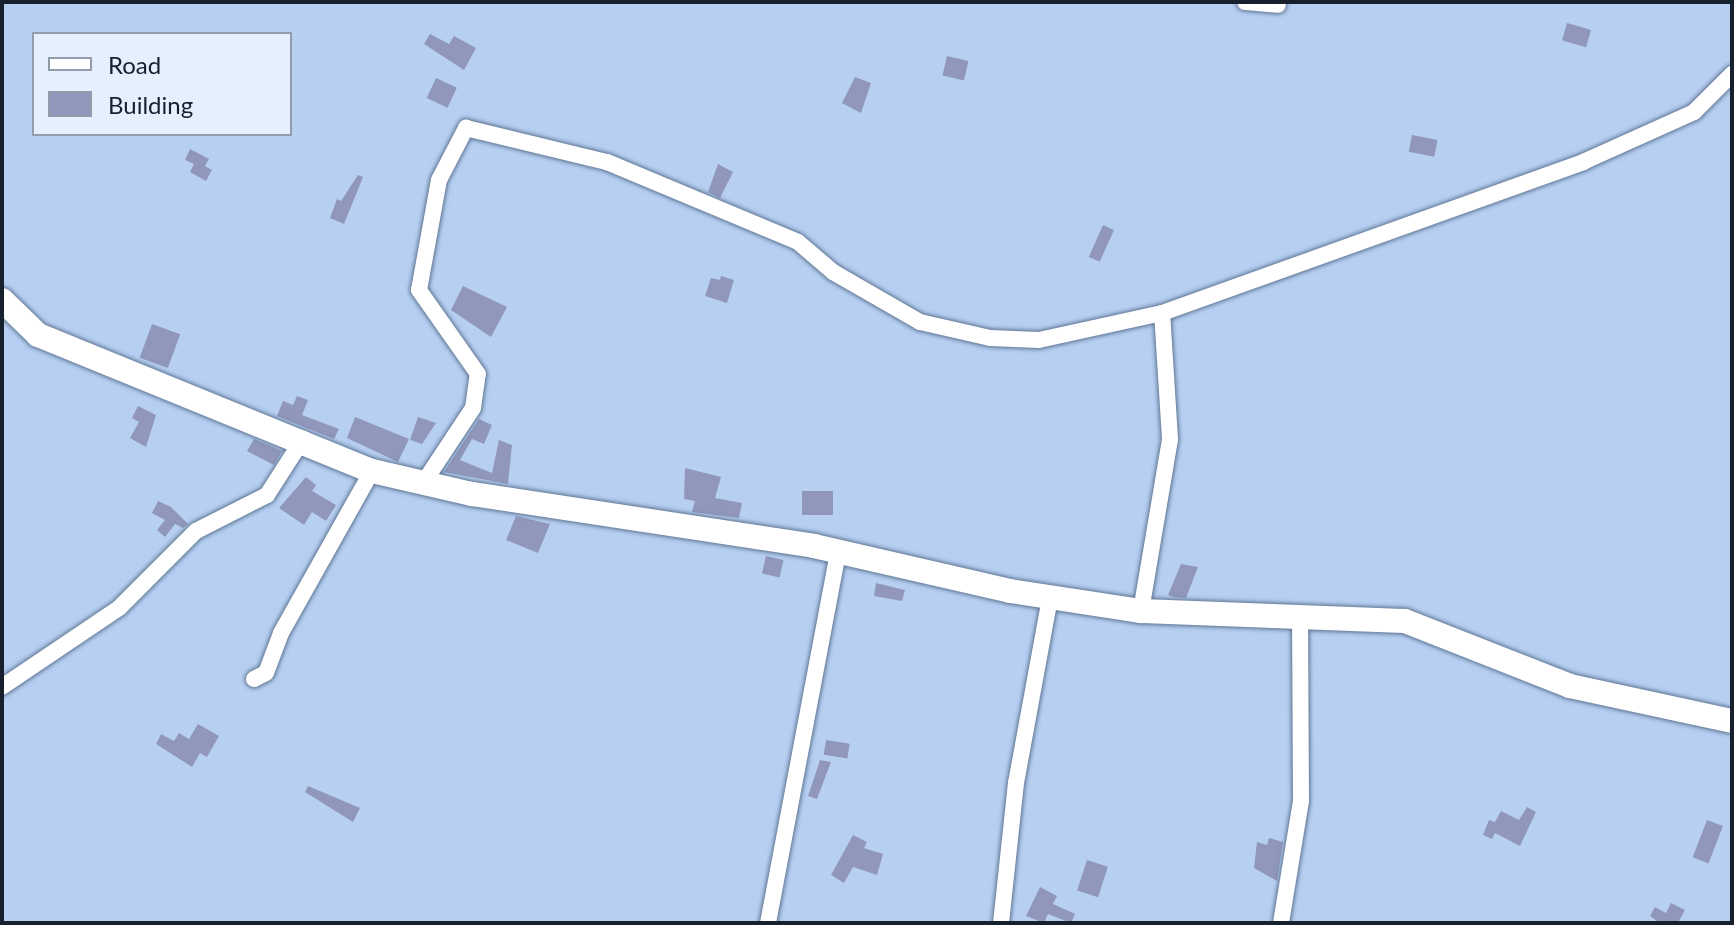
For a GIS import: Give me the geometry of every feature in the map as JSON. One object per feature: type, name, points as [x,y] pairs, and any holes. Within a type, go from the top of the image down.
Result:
[{"type":"street","points":[[1245,2],[1278,5]]},
{"type":"street","points":[[424,482],[473,408],[478,374],[419,290],[439,180],[466,128],[607,162],[798,242],[833,272],[920,322],[990,338],[1039,340],[1162,313],[1611,151],[1694,112],[1732,74]]},
{"type":"street","points":[[2,300],[38,335],[303,439],[372,471],[472,494],[838,552],[1050,597],[1141,611],[1405,621],[1570,686],[1732,721]]},
{"type":"street","points":[[1141,611],[1170,439],[1162,313]]},
{"type":"street","points":[[2,687],[119,608],[196,531],[267,495],[303,439]]},
{"type":"street","points":[[254,679],[266,673],[281,633],[372,471]]},
{"type":"street","points":[[768,923],[838,552]]},
{"type":"street","points":[[1001,923],[1016,783],[1050,597]]},
{"type":"street","points":[[1281,923],[1301,801],[1300,617]]},
{"type":"building","points":[[1567,23],[1591,30],[1586,47],[1562,40]]},
{"type":"building","points":[[430,34],[449,44],[454,36],[476,48],[464,70],[424,44]]},
{"type":"building","points":[[947,56],[968,61],[964,80],[943,75]]},
{"type":"building","points":[[855,77],[871,83],[861,113],[842,103]]},
{"type":"building","points":[[436,78],[457,88],[448,108],[427,98]]},
{"type":"building","points":[[1412,135],[1438,140],[1434,157],[1409,152]]},
{"type":"building","points":[[190,149],[209,159],[205,166],[212,170],[206,181],[190,172],[194,164],[185,160]]},
{"type":"building","points":[[718,164],[733,172],[720,198],[708,192]]},
{"type":"building","points":[[358,175],[363,177],[344,224],[330,218],[337,199],[341,201]]},
{"type":"building","points":[[1103,225],[1114,230],[1100,262],[1089,257]]},
{"type":"building","points":[[721,276],[734,280],[727,303],[705,296],[711,278],[720,280]]},
{"type":"building","points":[[463,286],[507,307],[491,337],[451,310]]},
{"type":"building","points":[[152,324],[180,334],[168,368],[140,358]]},
{"type":"building","points":[[297,396],[308,400],[302,415],[339,429],[334,439],[277,416],[283,401],[293,405]]},
{"type":"building","points":[[138,406],[156,415],[146,447],[130,438],[139,422],[132,418]]},
{"type":"building","points":[[355,417],[409,439],[398,462],[347,438]]},
{"type":"building","points":[[418,417],[436,423],[422,444],[410,440]]},
{"type":"building","points":[[479,419],[492,425],[484,444],[472,439],[460,460],[492,473],[499,440],[512,445],[508,484],[444,472]]},
{"type":"building","points":[[254,439],[282,451],[274,465],[247,451]]},
{"type":"building","points":[[685,468],[721,477],[715,498],[742,503],[739,518],[692,512],[695,501],[684,499]]},
{"type":"building","points":[[306,477],[316,485],[312,491],[336,505],[326,521],[312,512],[304,525],[279,508]]},
{"type":"building","points":[[802,491],[833,491],[833,515],[802,515]]},
{"type":"building","points":[[158,501],[171,507],[188,524],[183,528],[175,524],[165,537],[157,530],[165,520],[152,513]]},
{"type":"building","points":[[516,516],[550,524],[538,553],[506,540]]},
{"type":"building","points":[[766,556],[784,560],[779,578],[762,574]]},
{"type":"building","points":[[1181,564],[1198,567],[1186,598],[1168,595]]},
{"type":"building","points":[[876,583],[905,590],[902,601],[874,596]]},
{"type":"building","points":[[198,724],[219,736],[207,757],[200,753],[192,767],[156,744],[161,734],[174,741],[179,733],[189,739]]},
{"type":"building","points":[[826,740],[850,744],[847,759],[824,755]]},
{"type":"building","points":[[820,760],[831,762],[817,799],[808,796]]},
{"type":"building","points":[[308,786],[360,808],[353,822],[305,792]]},
{"type":"building","points":[[1527,807],[1536,812],[1520,846],[1495,833],[1492,839],[1483,835],[1489,820],[1495,822],[1501,811],[1519,820]]},
{"type":"building","points":[[1707,820],[1723,826],[1709,863],[1693,857]]},
{"type":"building","points":[[853,835],[867,842],[864,848],[883,854],[877,875],[853,867],[844,883],[831,875]]},
{"type":"building","points":[[1269,838],[1283,842],[1277,881],[1254,868],[1257,842],[1267,845]]},
{"type":"building","points":[[1087,860],[1108,867],[1098,897],[1077,890]]},
{"type":"building","points":[[1040,887],[1057,896],[1053,904],[1075,914],[1071,923],[1048,914],[1044,923],[1026,916]]},
{"type":"building","points":[[1671,903],[1685,910],[1679,921],[1684,923],[1660,923],[1650,916],[1655,907],[1666,913]]}]
